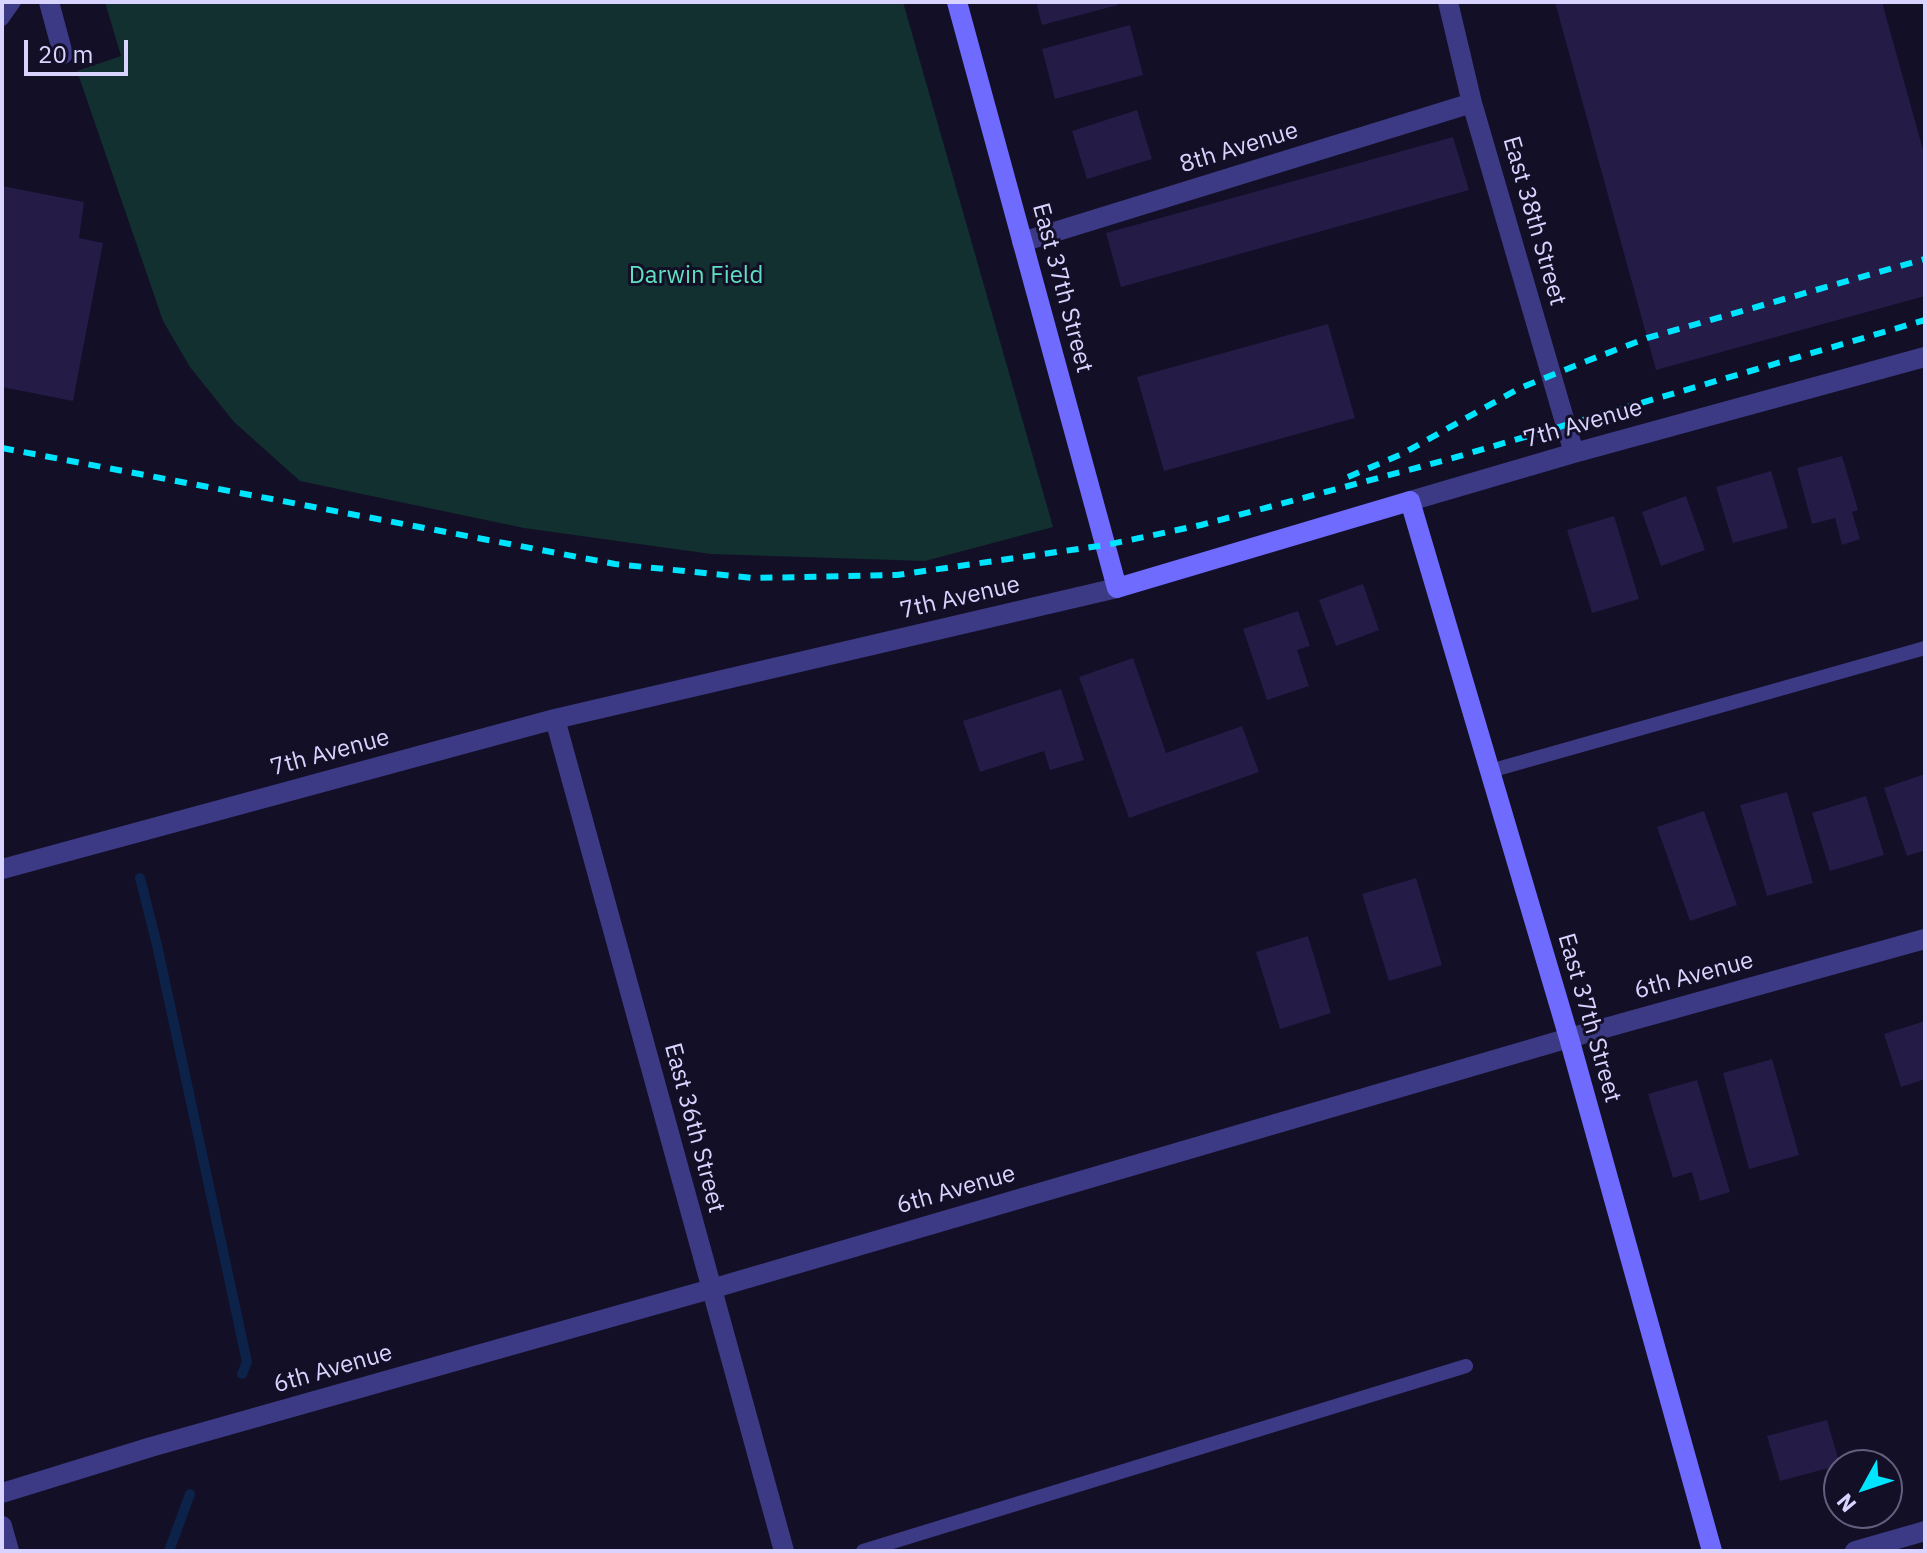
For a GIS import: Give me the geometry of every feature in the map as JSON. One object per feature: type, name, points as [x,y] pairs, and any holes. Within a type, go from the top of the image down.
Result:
[{"type":"street","points":[[49,2],[63,54]]},
{"type":"street","name":"East 37th Street","points":[[957,2],[1117,588]]},
{"type":"street","name":"East 38th Street","points":[[1448,2],[1472,103],[1574,453]]},
{"type":"street","name":"8th Avenue","points":[[1022,242],[1472,103]]},
{"type":"street","name":"7th Avenue","points":[[2,869],[555,719],[1117,588],[1574,453],[1925,357]]},
{"type":"street","name":"East 37th Street","points":[[1410,501],[1569,1038],[1712,1551]]},
{"type":"street","name":"East 36th Street","points":[[555,719],[784,1551]]},
{"type":"street","name":"6th Avenue","points":[[2,1493],[151,1447],[711,1289],[1569,1038],[1925,939]]},
{"type":"street","points":[[2,1526],[9,1551]]},
{"type":"street","points":[[1855,1551],[1925,1531]]},
{"type":"lane","points":[[2,19],[14,2]]},
{"type":"lane","points":[[1490,771],[1925,648]]},
{"type":"lane","points":[[863,1551],[1466,1366]]},
{"type":"green space","name":"Darwin Field","points":[[105,2],[903,2],[1053,527],[925,561],[711,554],[524,528],[300,481],[234,422],[190,367],[163,321],[77,71],[121,56]]},
{"type":"building","points":[[1036,2],[1118,2],[1118,5],[1042,25]]},
{"type":"building","points":[[1555,2],[1882,2],[1925,157],[1925,296],[1656,370]]},
{"type":"building","points":[[1130,25],[1143,75],[1055,99],[1042,49]]},
{"type":"building","points":[[1137,110],[1152,159],[1087,179],[1072,131]]},
{"type":"building","points":[[1453,137],[1469,190],[1121,287],[1106,233]]},
{"type":"building","points":[[2,186],[84,202],[79,238],[103,243],[73,401],[2,387]]},
{"type":"building","points":[[1328,324],[1355,418],[1164,471],[1137,377]]},
{"type":"building","points":[[1842,456],[1858,510],[1852,512],[1860,539],[1842,545],[1835,518],[1812,524],[1797,468]]},
{"type":"building","points":[[1771,471],[1788,528],[1733,543],[1716,487]]},
{"type":"building","points":[[1686,496],[1705,550],[1661,566],[1642,512]]},
{"type":"building","points":[[1614,516],[1639,599],[1592,613],[1567,530]]},
{"type":"building","points":[[1363,584],[1379,630],[1336,646],[1319,600]]},
{"type":"building","points":[[1298,611],[1310,646],[1297,650],[1309,686],[1267,700],[1243,629]]},
{"type":"building","points":[[1133,658],[1166,753],[1242,726],[1259,772],[1129,818],[1079,677]]},
{"type":"building","points":[[1061,689],[1084,760],[1050,770],[1044,751],[980,772],[963,721]]},
{"type":"building","points":[[1925,774],[1925,850],[1907,856],[1884,788]]},
{"type":"building","points":[[1787,792],[1813,883],[1767,896],[1740,805]]},
{"type":"building","points":[[1866,796],[1884,855],[1830,871],[1812,813]]},
{"type":"building","points":[[1704,811],[1737,905],[1690,921],[1657,827]]},
{"type":"building","points":[[1416,878],[1442,965],[1389,981],[1362,894]]},
{"type":"building","points":[[1308,936],[1331,1013],[1280,1029],[1256,952]]},
{"type":"building","points":[[1925,1021],[1925,1079],[1901,1087],[1884,1034]]},
{"type":"building","points":[[1772,1059],[1799,1155],[1749,1169],[1723,1073]]},
{"type":"building","points":[[1697,1080],[1730,1192],[1700,1201],[1692,1172],[1673,1178],[1648,1094]]},
{"type":"building","points":[[1827,1420],[1835,1449],[1823,1449],[1823,1470],[1780,1481],[1767,1436]]},
{"type":"waterway","points":[[140,878],[247,1362],[242,1374]]},
{"type":"waterway","points":[[169,1551],[190,1494]]},
{"type":"railway","points":[[1348,477],[1402,454],[1520,388],[1647,338],[1925,259]]},
{"type":"railway","points":[[2,448],[615,564],[753,578],[897,575],[1106,545],[1201,525],[1446,460],[1925,320]]}]
